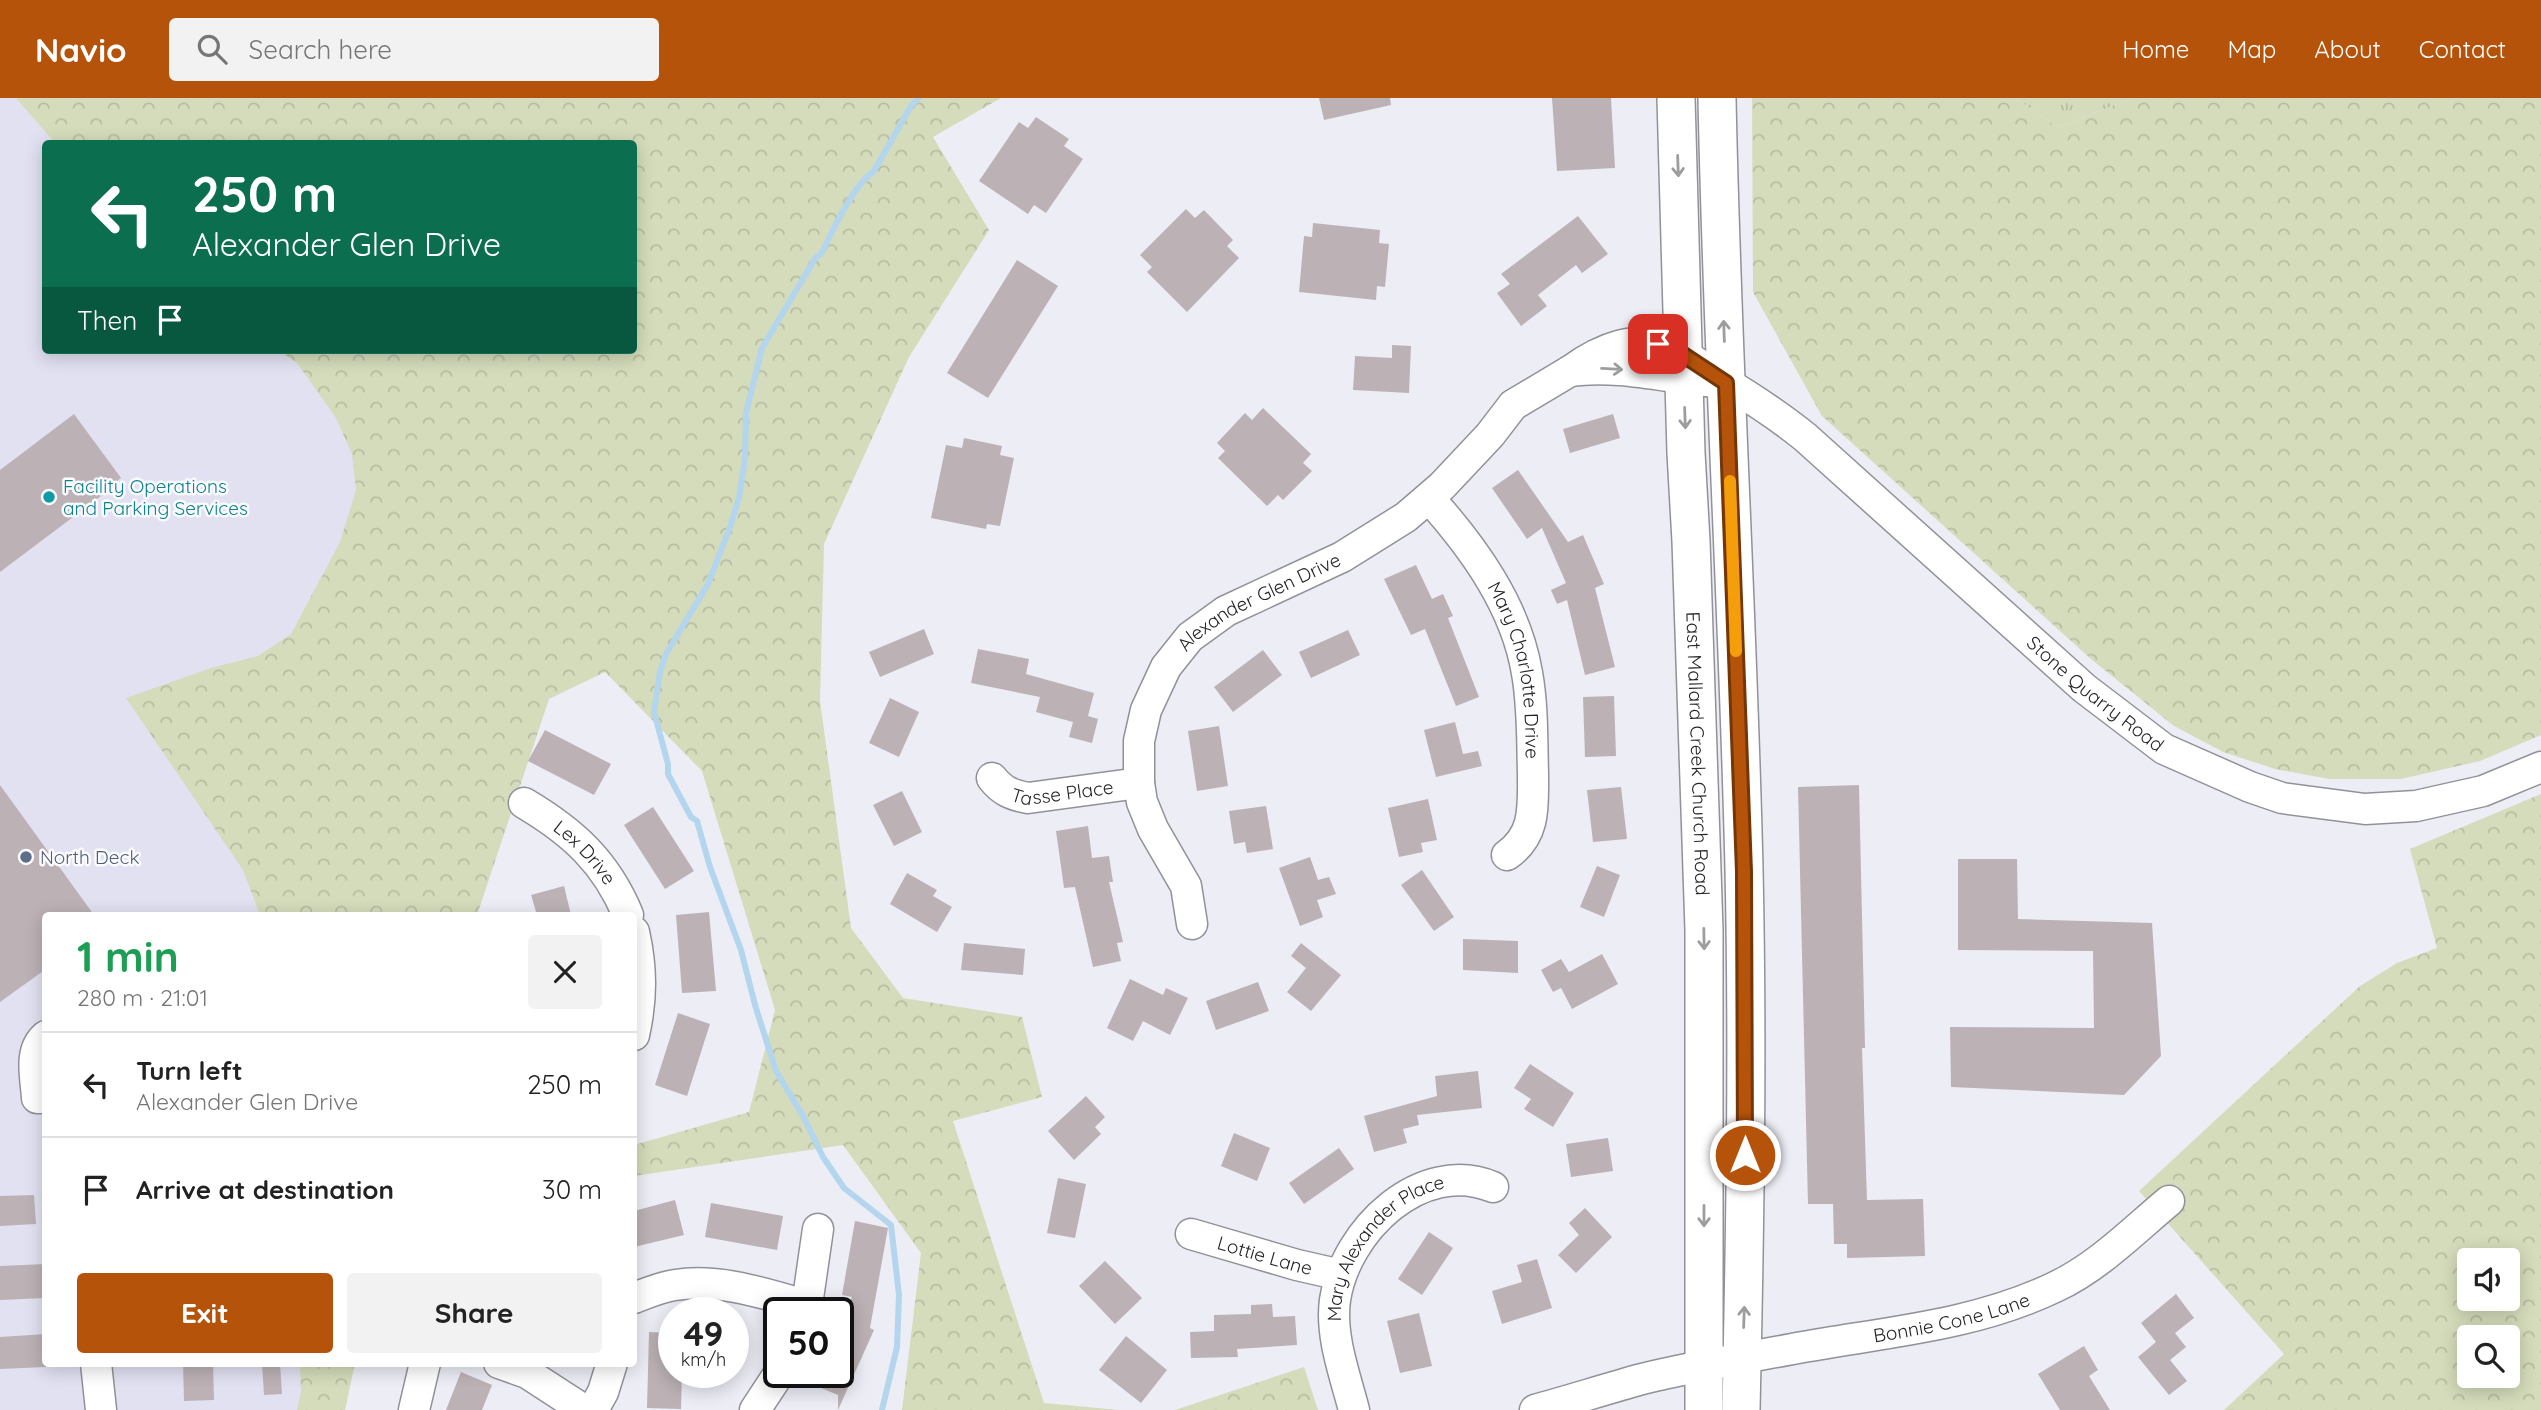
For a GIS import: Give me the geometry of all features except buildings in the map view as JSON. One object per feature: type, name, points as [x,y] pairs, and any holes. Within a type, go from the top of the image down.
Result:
[{"type":"main road","name":"East Mallard Creek Church Road","points":[[1676,98],[1704,930],[1704,1410]]},
{"type":"main road","points":[[1717,98],[1744,872],[1745,1257],[1741,1410]]},
{"type":"street","name":"Alexander Glen Drive","points":[[1192,924],[1186,886],[1153,829],[1142,802],[1139,783],[1139,741],[1146,710],[1166,667],[1190,637],[1226,611],[1342,558],[1387,531],[1429,498],[1490,435],[1513,405],[1602,351],[1639,342],[1663,346],[1684,367],[1726,383]]},
{"type":"street","name":"Stone Quarry Road","points":[[1726,383],[1769,409],[1805,437],[2084,688],[2164,749],[2250,787],[2282,798],[2365,809],[2416,806],[2483,791],[2541,767]]},
{"type":"street","name":"Mary Charlotte Drive","points":[[1429,498],[1461,533],[1487,572],[1509,615],[1527,672],[1532,711],[1533,813],[1525,838],[1507,855]]},
{"type":"street","name":"Tasse Place","points":[[992,778],[999,787],[1013,795],[1028,798],[1139,783]]},
{"type":"street","name":"Lex Drive","points":[[524,803],[582,843],[596,858],[627,912]]},
{"type":"street","points":[[637,947],[641,994],[637,1017]]},
{"type":"street","points":[[42,1040],[37,1045],[35,1062],[37,1098],[42,1098]]},
{"type":"street","name":"Mary Alexander Place","points":[[1354,1410],[1335,1328],[1335,1301],[1341,1275],[1360,1237],[1378,1216],[1402,1199],[1429,1186],[1463,1179],[1493,1187]]},
{"type":"street","name":"Bonnie Cone Lane","points":[[1535,1410],[1644,1379],[1703,1366],[1957,1320],[2005,1307],[2056,1287],[2075,1276],[2106,1255],[2168,1201]]},
{"type":"street","points":[[809,1297],[818,1230]]},
{"type":"street","name":"Lottie Lane","points":[[1191,1234],[1341,1275]]},
{"type":"street","points":[[637,1297],[677,1284],[736,1286],[770,1297]]},
{"type":"street","points":[[96,1367],[101,1410]]},
{"type":"street","points":[[414,1410],[424,1367]]},
{"type":"street","points":[[510,1367],[527,1373],[584,1410]]},
{"type":"street","points":[[593,1410],[603,1392],[611,1367]]},
{"type":"street","points":[[755,1410],[769,1388]]},
{"type":"shaded area","points":[[0,98],[110,98],[146,140],[42,140],[42,354],[301,354],[549,698],[478,912],[42,912],[42,1367],[354,1367],[345,1410],[0,1410]]},
{"type":"green space","points":[[16,98],[1001,98],[933,137],[989,230],[909,357],[824,544],[820,701],[851,928],[903,998],[1022,1017],[1042,1097],[953,1121],[1044,1403],[1119,1410],[902,1410],[921,1253],[843,1145],[637,1176],[637,1144],[749,1112],[775,1010],[702,771],[605,672],[549,699],[478,912],[259,912],[243,870],[126,698],[211,668],[258,656],[291,634],[340,542],[356,490],[352,454],[336,418],[297,363],[284,354],[637,354],[637,140],[52,140]]},
{"type":"green space","points":[[1752,98],[2015,98],[2058,127],[2133,98],[2541,98],[2541,735],[2480,761],[2401,779],[2329,779],[2275,769],[2223,752],[2174,726],[2091,659],[1822,416],[1753,292]]},
{"type":"green space","points":[[2015,98],[2133,98],[2058,127]]},
{"type":"green space","points":[[2541,794],[2541,1410],[2224,1410],[2284,1354],[2139,1191],[2360,986],[2397,963],[2437,948],[2410,849]]},
{"type":"green space","points":[[300,1367],[354,1367],[345,1410],[297,1410],[301,1391]]},
{"type":"green space","points":[[1304,1367],[1318,1410],[1175,1410]]},
{"type":"waterway","points":[[882,1410],[897,1347],[899,1295],[891,1225],[844,1188],[823,1157],[803,1116],[776,1071],[741,950],[710,867],[697,821],[691,817],[668,774],[668,764],[654,712],[660,672],[666,654],[708,584],[739,498],[745,458],[746,413],[762,348],[816,257],[821,254],[851,198],[874,171],[911,106],[919,98]]},
{"type":"slow traffic","points":[[1730,481],[1736,651]]},
{"type":"place","name":"Facility Operations and Parking Services","points":[[49,497]]},
{"type":"place","name":"North Deck","points":[[26,857]]},
{"type":"route","points":[[1658,344],[1676,350],[1726,383],[1744,872],[1745,1155]]}]
